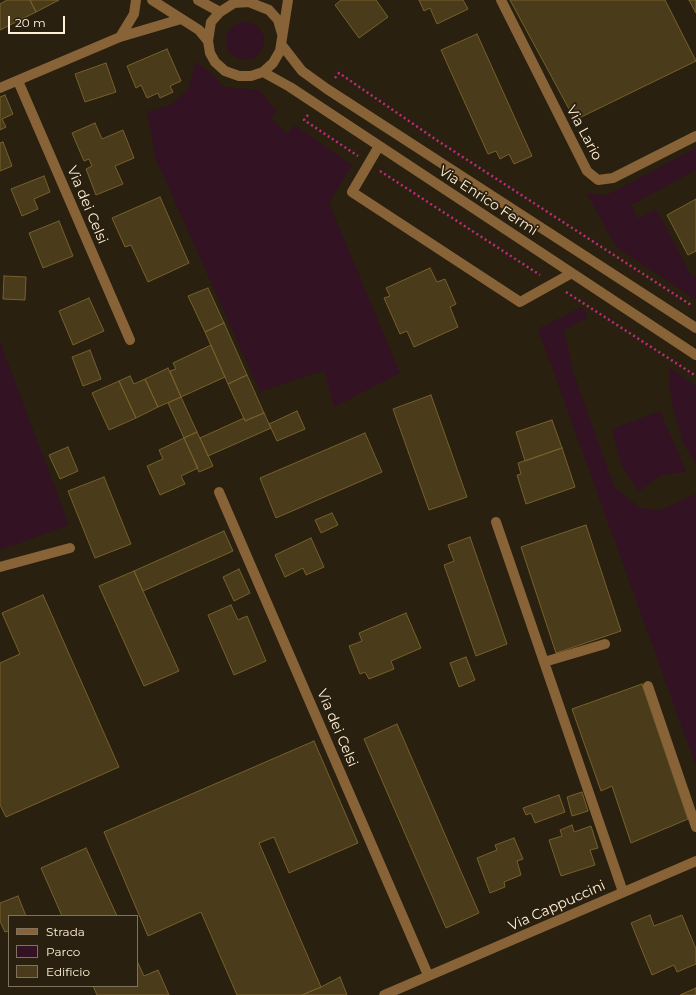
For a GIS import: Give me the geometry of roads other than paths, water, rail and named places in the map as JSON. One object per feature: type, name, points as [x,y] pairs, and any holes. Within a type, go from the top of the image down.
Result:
[{"type":"street","points":[[120,37],[134,14],[136,0]]},
{"type":"street","points":[[152,0],[199,30],[208,41],[213,58],[225,71],[239,76],[251,76],[263,72],[273,63],[280,51],[288,0]]},
{"type":"street","points":[[198,0],[220,12]]},
{"type":"street","name":"Via Lario","points":[[501,0],[587,171],[598,180],[613,178],[696,136]]},
{"type":"street","points":[[208,41],[211,22],[220,12],[234,3],[250,1],[269,10],[278,20],[282,39]]},
{"type":"street","points":[[0,88],[120,37],[181,19]]},
{"type":"street","name":"Via Enrico Fermi","points":[[282,39],[302,71],[327,89],[696,328]]},
{"type":"street","name":"Via Enrico Fermi","points":[[263,72],[379,146],[696,355]]},
{"type":"street","name":"Via dei Celsi","points":[[18,81],[130,340]]},
{"type":"street","points":[[379,146],[352,192],[520,302],[572,273]]},
{"type":"street","name":"Via dei Celsi","points":[[219,492],[428,975]]},
{"type":"street","points":[[496,522],[623,892]]},
{"type":"street","points":[[0,567],[70,548]]},
{"type":"street","points":[[544,662],[605,644]]},
{"type":"street","points":[[648,686],[696,827]]},
{"type":"street","name":"Via Cappuccini","points":[[384,995],[623,892],[695,865]]}]
